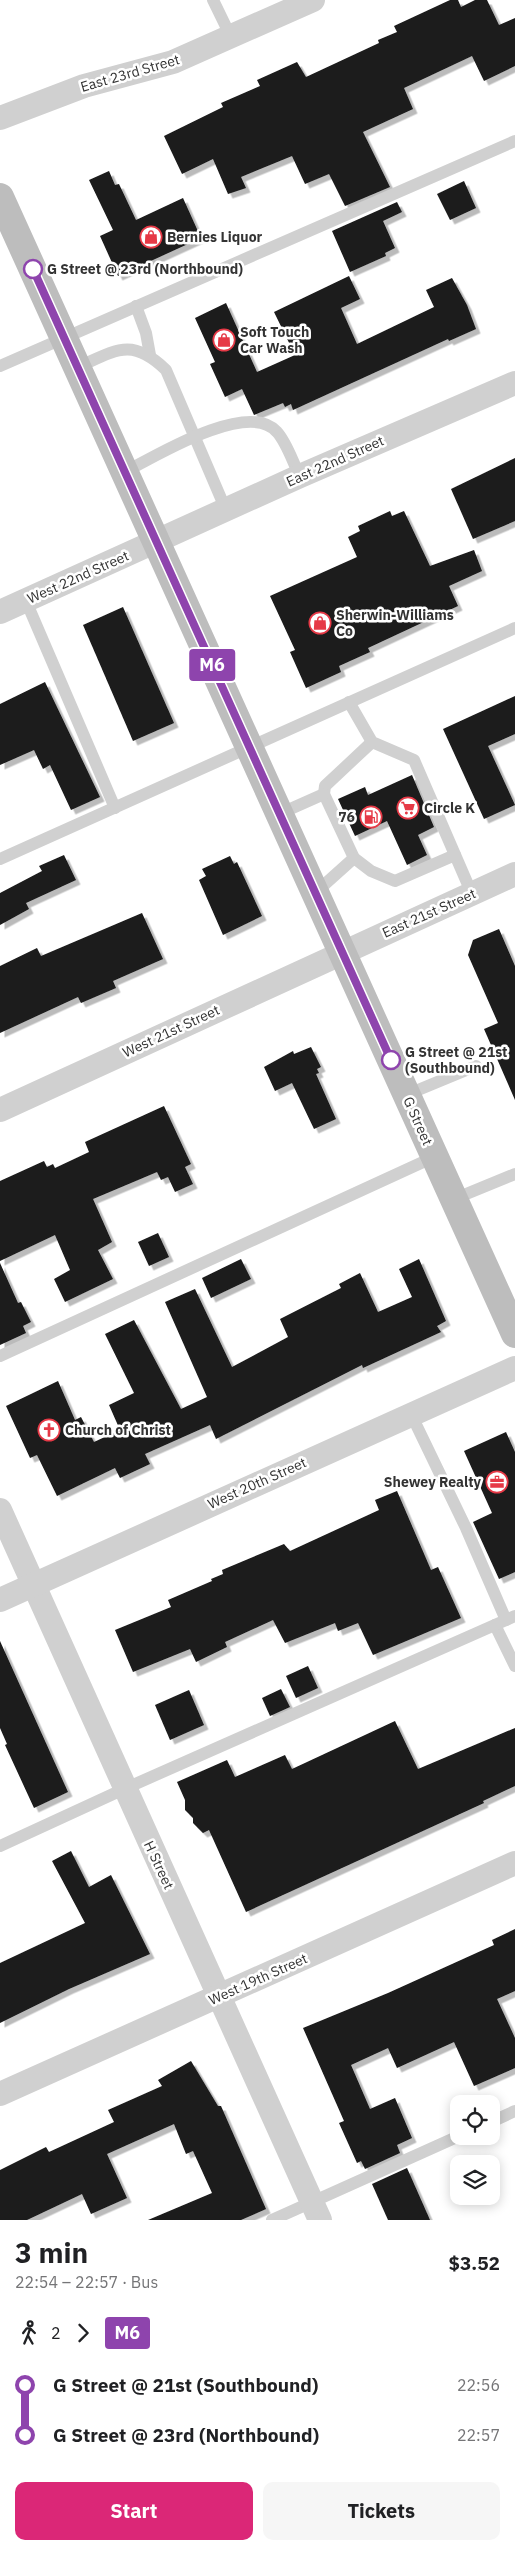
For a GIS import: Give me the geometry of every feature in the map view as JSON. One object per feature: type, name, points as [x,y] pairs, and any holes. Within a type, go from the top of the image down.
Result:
[{"type":"main road","name":"G Street","points":[[0,197],[515,1334]]},
{"type":"street","name":"East 23rd Street","points":[[0,118],[76,89],[173,62],[313,0]]},
{"type":"street","name":"East 22nd Street","points":[[156,542],[300,476],[515,382]]},
{"type":"street","name":"West 22nd Street","points":[[0,612],[156,542]]},
{"type":"street","name":"East 21st Street","points":[[342,952],[515,874]]},
{"type":"street","name":"West 21st Street","points":[[0,1110],[342,952]]},
{"type":"street","name":"West 20th Street","points":[[0,1600],[515,1368]]},
{"type":"street","name":"H Street","points":[[0,1510],[124,1789],[220,1996],[316,2211]]},
{"type":"street","name":"West 19th Street","points":[[0,2094],[515,1863]]},
{"type":"lane","points":[[213,0],[231,37]]},
{"type":"lane","points":[[0,366],[515,142]]},
{"type":"lane","points":[[136,306],[146,332],[150,355]]},
{"type":"lane","points":[[78,367],[114,351],[129,348],[150,355],[166,370],[226,510]]},
{"type":"lane","points":[[125,472],[194,436],[248,421],[265,425],[277,431],[300,476]]},
{"type":"lane","points":[[26,601],[115,808]]},
{"type":"lane","points":[[0,859],[515,628]]},
{"type":"lane","points":[[349,702],[372,742],[414,760],[472,894]]},
{"type":"lane","points":[[372,742],[325,786],[324,794],[354,858],[371,871],[395,881],[455,855]]},
{"type":"lane","points":[[279,814],[324,794]]},
{"type":"lane","points":[[315,893],[354,858]]},
{"type":"lane","points":[[406,1095],[476,1066]]},
{"type":"lane","points":[[0,1356],[434,1157]]},
{"type":"lane","points":[[454,1199],[515,1174]]},
{"type":"lane","points":[[411,1414],[466,1528],[505,1620],[515,1666]]},
{"type":"lane","points":[[0,1846],[505,1620]]},
{"type":"lane","points":[[500,2118],[515,2111]]},
{"type":"lane","points":[[272,2220],[316,2211],[450,2141]]},
{"type":"building","points":[[450,0],[458,0],[461,7],[475,0],[487,0],[499,25],[515,18],[515,66],[484,81],[472,56],[404,88],[413,109],[363,132],[390,187],[345,206],[329,174],[305,184],[292,156],[241,177],[246,188],[228,194],[213,159],[182,174],[164,136],[223,107],[221,103],[260,86],[257,80],[297,62],[306,77],[379,43],[378,40],[397,32],[394,26]]},
{"type":"building","points":[[109,171],[115,185],[119,184],[136,220],[183,198],[201,238],[118,276],[100,236],[113,230],[89,180]]},
{"type":"building","points":[[464,181],[476,208],[450,220],[437,194]]},
{"type":"building","points":[[397,202],[402,212],[383,221],[395,248],[385,253],[386,256],[350,272],[332,231]]},
{"type":"building","points":[[349,276],[360,299],[341,308],[357,344],[434,307],[426,290],[452,278],[467,305],[476,329],[449,341],[448,339],[293,410],[291,404],[285,407],[283,403],[254,415],[242,389],[225,397],[210,364],[215,362],[195,318],[226,303],[257,372],[295,355],[274,312]]},
{"type":"building","points":[[515,458],[515,521],[473,539],[451,489]]},
{"type":"building","points":[[390,511],[392,516],[404,511],[430,566],[474,550],[482,571],[449,586],[458,606],[368,648],[370,652],[339,666],[341,672],[306,688],[290,652],[295,650],[270,596],[357,557],[348,537],[360,531],[358,526]]},
{"type":"building","points":[[123,607],[174,723],[133,741],[83,625]]},
{"type":"building","points":[[45,682],[100,797],[71,810],[50,765],[43,769],[34,750],[0,765],[0,704]]},
{"type":"building","points":[[515,696],[515,734],[488,746],[515,805],[484,819],[443,729]]},
{"type":"building","points":[[412,775],[434,827],[418,835],[427,855],[407,865],[387,821],[355,836],[338,799],[365,787],[368,795]]},
{"type":"building","points":[[64,855],[76,880],[26,903],[29,909],[0,925],[0,893],[42,871],[39,866]]},
{"type":"building","points":[[230,856],[234,864],[237,862],[262,916],[223,935],[199,880],[206,876],[202,869]]},
{"type":"building","points":[[142,913],[163,959],[113,981],[116,988],[81,1003],[78,997],[0,1033],[0,966],[37,948],[41,956]]},
{"type":"building","points":[[499,929],[515,966],[515,1100],[484,1029],[498,1023],[468,955],[473,940]]},
{"type":"building","points":[[311,1047],[321,1067],[317,1069],[319,1073],[316,1074],[336,1119],[314,1129],[292,1083],[275,1091],[264,1067],[293,1051],[294,1054]]},
{"type":"building","points":[[164,1106],[191,1164],[185,1167],[193,1184],[175,1192],[168,1177],[161,1180],[157,1172],[93,1199],[112,1242],[98,1250],[113,1279],[65,1302],[54,1279],[70,1270],[55,1235],[0,1261],[0,1181],[44,1161],[47,1167],[53,1164],[55,1168],[89,1152],[85,1142]]},
{"type":"building","points":[[158,1233],[169,1257],[149,1266],[138,1242]]},
{"type":"building","points":[[241,1259],[251,1279],[211,1298],[202,1278]]},
{"type":"building","points":[[419,1259],[446,1321],[437,1326],[441,1332],[363,1368],[362,1365],[216,1439],[210,1425],[145,1454],[150,1464],[120,1478],[115,1468],[57,1496],[37,1455],[30,1458],[6,1406],[58,1381],[75,1420],[81,1417],[94,1442],[120,1430],[109,1405],[134,1393],[105,1334],[134,1320],[181,1409],[207,1397],[165,1302],[195,1289],[232,1367],[288,1337],[280,1319],[341,1288],[339,1284],[360,1273],[378,1312],[412,1297],[399,1269]]},
{"type":"building","points":[[0,1263],[18,1303],[21,1302],[31,1322],[23,1326],[26,1333],[0,1345]]},
{"type":"building","name":"Shewey Realty","points":[[506,1432],[515,1452],[515,1572],[499,1579],[473,1522],[492,1513],[464,1451]]},
{"type":"building","points":[[397,1491],[431,1570],[438,1567],[461,1618],[373,1655],[358,1623],[338,1631],[335,1623],[285,1643],[273,1620],[225,1642],[227,1647],[196,1662],[190,1649],[133,1672],[115,1630],[171,1607],[168,1600],[212,1581],[211,1579],[223,1574],[222,1570],[284,1544],[290,1551],[379,1510],[375,1500]]},
{"type":"building","points":[[0,1641],[68,1792],[34,1808],[5,1745],[7,1744],[0,1728]]},
{"type":"building","points":[[308,1666],[318,1688],[296,1698],[286,1676]]},
{"type":"building","points":[[281,1689],[290,1707],[270,1716],[262,1698]]},
{"type":"building","points":[[189,1690],[204,1725],[170,1740],[155,1705]]},
{"type":"building","points":[[395,1721],[418,1769],[515,1728],[515,1786],[483,1801],[484,1803],[246,1912],[209,1830],[203,1833],[193,1823],[193,1818],[185,1810],[185,1800],[177,1782],[227,1760],[235,1777],[285,1755],[292,1769]]},
{"type":"building","points":[[71,1851],[89,1887],[111,1875],[150,1954],[69,1989],[0,2023],[0,1963],[85,1923],[52,1861]]},
{"type":"building","points":[[515,1929],[515,1991],[497,1999],[515,2038],[515,2068],[474,2086],[454,2042],[397,2068],[388,2048],[351,2065],[370,2109],[395,2098],[412,2138],[397,2145],[400,2153],[365,2169],[361,2161],[357,2163],[339,2123],[344,2121],[303,2028],[388,1993],[494,1945],[492,1940]]},
{"type":"building","points":[[191,2061],[218,2106],[221,2106],[266,2209],[241,2220],[148,2220],[212,2193],[193,2151],[186,2154],[174,2124],[107,2154],[127,2198],[91,2214],[82,2194],[27,2220],[0,2220],[0,2170],[46,2147],[49,2152],[114,2122],[108,2110],[162,2086],[158,2080]]},
{"type":"building","points":[[407,2168],[430,2220],[388,2220],[372,2184]]},
{"type":"bus line","name":"M6","points":[[33,269],[391,1060]]},
{"type":"place","name":"Bernies Liquor","points":[[151,237]]},
{"type":"place","name":"G Street @ 23rd (Northbound)","points":[[33,269]]},
{"type":"place","name":"Soft Touch Car Wash","points":[[224,340]]},
{"type":"place","name":"Sherwin-Williams Co","points":[[320,623]]},
{"type":"place","name":"Circle K","points":[[408,808]]},
{"type":"place","name":"76","points":[[371,817]]},
{"type":"place","name":"G Street @ 21st (Southbound)","points":[[391,1060]]},
{"type":"place","name":"Church of Christ","points":[[49,1430]]},
{"type":"place","name":"Shewey Realty","points":[[497,1482]]}]
